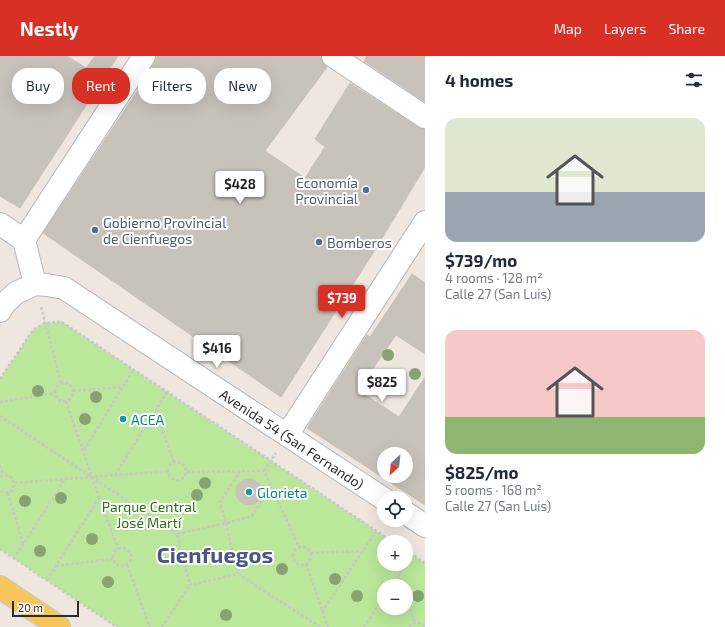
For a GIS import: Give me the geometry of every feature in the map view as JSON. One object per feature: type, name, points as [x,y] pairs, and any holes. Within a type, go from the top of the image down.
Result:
[{"type":"main road","points":[[0,587],[59,627]]},
{"type":"street","points":[[24,240],[144,56]]},
{"type":"street","points":[[333,56],[425,117]]},
{"type":"street","points":[[287,435],[425,222]]},
{"type":"street","points":[[0,224],[24,240],[35,284],[16,293],[4,304],[0,311]]},
{"type":"street","name":"Avenida 54 (San Fernando)","points":[[35,284],[64,288],[377,494]]},
{"type":"street","points":[[413,518],[425,526]]},
{"type":"path","points":[[35,284],[61,384]]},
{"type":"path","points":[[0,379],[33,330],[45,323],[62,322],[382,535]]},
{"type":"path","points":[[83,451],[134,369]]},
{"type":"path","points":[[64,383],[70,386],[73,391],[69,400],[63,402],[58,399],[55,393],[55,388],[61,384],[64,383]]},
{"type":"path","points":[[73,391],[123,387]]},
{"type":"path","points":[[115,475],[167,392]]},
{"type":"path","points":[[0,402],[55,393]]},
{"type":"path","points":[[66,401],[118,549]]},
{"type":"path","points":[[155,411],[174,462]]},
{"type":"path","points":[[0,416],[177,534],[190,585]]},
{"type":"path","points":[[168,471],[174,462],[180,462],[185,466],[187,472]]},
{"type":"path","points":[[0,465],[1,476],[11,477],[14,483],[13,488],[8,493]]},
{"type":"path","points":[[14,483],[168,471]]},
{"type":"path","points":[[168,471],[172,478],[178,480],[183,478],[187,472]]},
{"type":"path","points":[[241,471],[220,502],[238,574],[320,627]]},
{"type":"path","points":[[187,472],[264,471],[299,547]]},
{"type":"path","points":[[14,559],[64,479]]},
{"type":"path","points":[[177,534],[252,516],[271,486]]},
{"type":"path","points":[[0,491],[8,493]]},
{"type":"path","points":[[8,493],[23,544]]},
{"type":"path","points":[[47,580],[100,498]]},
{"type":"path","points":[[322,612],[376,531]]},
{"type":"path","points":[[299,547],[307,548],[311,553],[311,558],[306,564],[300,565],[295,561],[293,553],[299,547]]},
{"type":"path","points":[[123,548],[131,555],[130,561],[124,566],[118,566],[113,559],[114,552],[118,549],[123,548]]},
{"type":"path","points":[[0,549],[117,627]]},
{"type":"path","points":[[311,553],[362,551]]},
{"type":"path","points":[[413,555],[425,563]]},
{"type":"path","points":[[56,566],[113,559]]},
{"type":"path","points":[[306,564],[328,627]]},
{"type":"path","points":[[126,565],[150,627]]},
{"type":"path","points":[[396,579],[400,573]]},
{"type":"path","points":[[400,573],[401,579]]},
{"type":"path","points":[[162,627],[190,585],[238,574]]},
{"type":"path","points":[[364,627],[377,608]]},
{"type":"path","points":[[412,615],[415,623]]},
{"type":"path","points":[[410,627],[415,623],[421,623],[425,627]]},
{"type":"green space","name":"Parque Central José Martí","points":[[62,322],[382,535],[377,535],[377,571],[413,571],[413,555],[425,563],[425,627],[117,627],[0,549],[0,380],[33,330],[45,323]]},
{"type":"building","points":[[0,56],[67,56],[86,68],[72,68],[72,104],[87,104],[20,208],[0,196]]},
{"type":"building","points":[[95,56],[118,56],[110,68],[86,68]]},
{"type":"building","points":[[157,56],[321,56],[322,62],[327,67],[265,151],[305,178],[325,147],[315,139],[350,83],[418,127],[425,129],[425,167],[375,250],[281,397],[43,233],[138,90],[138,104],[206,104],[206,68],[151,68]]},
{"type":"building","points":[[367,56],[425,56],[425,102],[364,61]]},
{"type":"building","points":[[412,274],[425,283],[425,354],[396,335],[358,390],[399,417],[425,377],[425,505],[413,497],[413,491],[404,491],[391,483],[413,483],[413,447],[377,447],[377,474],[307,428],[367,335],[370,337]]},
{"type":"building","name":"Glorieta","points":[[249,479],[258,483],[262,492],[258,501],[249,505],[240,501],[236,492],[240,483]]},
{"type":"place","name":"Economía Provincial","points":[[366,190]]},
{"type":"place","name":"Gobierno Provincial de Cienfuegos","points":[[95,230]]},
{"type":"place","name":"Bomberos","points":[[319,242]]},
{"type":"place","name":"ACEA","points":[[123,419]]},
{"type":"place","name":"Glorieta","points":[[249,492]]},
{"type":"district","name":"Cienfuegos","points":[[215,554]]}]
